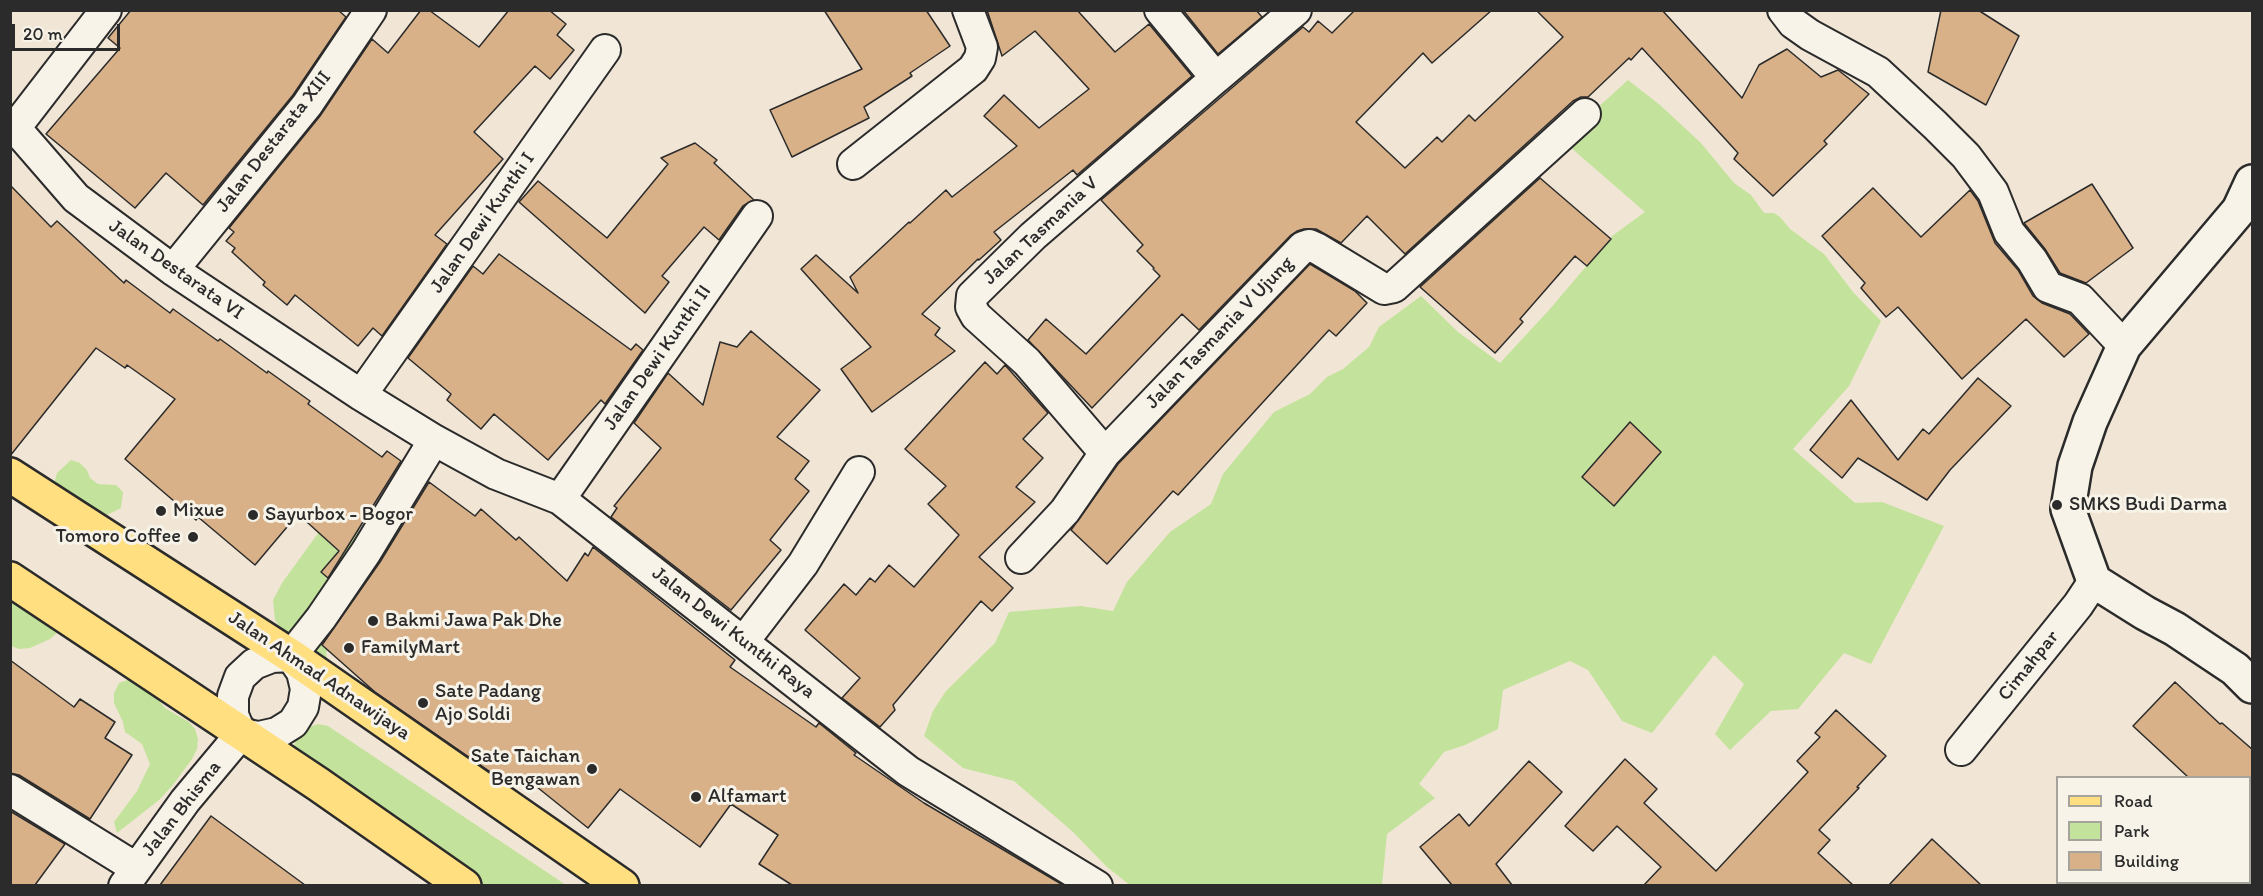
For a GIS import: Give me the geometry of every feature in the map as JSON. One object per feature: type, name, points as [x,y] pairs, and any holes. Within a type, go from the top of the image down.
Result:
[{"type":"main road","name":"Jalan Ahmad Adnawijaya","points":[[14,479],[291,657],[622,885]]},
{"type":"main road","points":[[10,579],[464,885]]},
{"type":"street","points":[[13,125],[106,10]]},
{"type":"street","name":"Jalan Destarata XIII","points":[[173,270],[307,105],[371,10]]},
{"type":"street","points":[[853,164],[973,69],[980,58],[982,47],[968,10]]},
{"type":"street","points":[[1160,10],[1216,78]]},
{"type":"street","name":"Jalan Tasmania V","points":[[1105,453],[1027,362],[976,316],[971,307],[972,296],[1033,236],[1296,10]]},
{"type":"street","points":[[1783,10],[1793,23],[1810,35],[1878,72],[1935,125],[1966,156],[1992,192],[2009,232],[2032,260],[2048,287],[2080,299],[2124,345]]},
{"type":"street","name":"Jalan Dewi Kunthi I","points":[[361,395],[605,50]]},
{"type":"street","name":"Jalan Tasmania V Ujung","points":[[1021,558],[1065,511],[1105,453],[1303,247],[1309,245],[1318,249],[1384,289],[1394,287],[1586,114]]},
{"type":"street","name":"Jalan Destarata VI","points":[[13,125],[76,198],[173,270],[361,395]]},
{"type":"street","points":[[2253,182],[2239,210],[2124,345],[2086,433],[2075,466],[2068,509],[2094,581],[2175,629],[2235,669],[2253,686]]},
{"type":"street","name":"Jalan Dewi Kunthi II","points":[[560,500],[757,216]]},
{"type":"street","name":"Jalan Dewi Kunthi Raya","points":[[361,395],[434,440],[496,474],[560,500],[744,641],[908,771],[1098,885]]},
{"type":"street","points":[[291,657],[366,552],[434,440]]},
{"type":"street","points":[[744,641],[803,564],[860,472]]},
{"type":"street","name":"Cimahpar","points":[[1961,750],[2078,605],[2094,581]]},
{"type":"street","points":[[272,657],[291,657],[302,672],[306,689],[303,707],[293,723],[277,733],[259,737],[241,734],[233,715],[233,696],[240,677],[254,664],[263,660],[272,657]]},
{"type":"street","name":"Jalan Bhisma","points":[[130,877],[185,801],[241,734]]},
{"type":"street","points":[[10,790],[130,877]]},
{"type":"green space","points":[[1628,80],[1660,105],[1701,143],[1734,183],[1751,195],[1764,213],[1774,213],[1780,217],[1790,229],[1824,254],[1853,292],[1881,321],[1849,386],[1793,449],[1855,503],[1882,502],[1944,526],[1871,664],[1844,653],[1798,709],[1771,711],[1730,750],[1715,734],[1744,684],[1714,655],[1652,733],[1622,721],[1588,670],[1570,661],[1503,690],[1498,729],[1444,752],[1419,784],[1435,798],[1387,834],[1382,885],[1131,886],[1107,867],[1072,831],[1014,781],[963,768],[924,736],[933,711],[946,691],[995,643],[1009,612],[1081,606],[1113,611],[1127,582],[1170,532],[1211,504],[1223,474],[1274,412],[1310,394],[1327,377],[1343,369],[1369,347],[1379,327],[1421,296],[1458,332],[1500,363],[1612,236],[1645,212],[1562,140]]},
{"type":"green space","points":[[71,460],[80,463],[87,470],[90,478],[98,484],[116,485],[123,492],[121,508],[101,518],[54,484],[57,473]]},
{"type":"green space","points":[[351,526],[360,531],[365,539],[328,610],[335,628],[326,653],[328,662],[286,638],[275,620],[273,600],[282,583],[319,532]]},
{"type":"green space","points":[[11,594],[63,622],[58,632],[50,639],[30,648],[19,649],[11,646]]},
{"type":"green space","points":[[128,680],[146,685],[165,708],[189,722],[195,729],[198,739],[197,749],[192,759],[173,785],[159,800],[117,833],[114,822],[137,791],[150,764],[142,744],[125,732],[114,703],[114,693],[119,683]]},
{"type":"green space","points":[[318,724],[328,726],[566,885],[473,885],[293,748],[298,735],[306,728]]},
{"type":"building","points":[[131,10],[338,10],[346,17],[293,95],[203,205],[166,173],[135,208],[46,134],[120,48],[108,38]]},
{"type":"building","points":[[421,10],[429,10],[479,47],[509,10],[549,10],[566,24],[557,35],[574,50],[550,79],[535,66],[474,132],[503,159],[435,235],[447,244],[382,336],[373,328],[358,346],[295,295],[287,305],[263,285],[265,282],[232,252],[235,248],[226,241],[234,232],[229,228],[320,116],[372,39],[388,53]]},
{"type":"building","points":[[824,10],[926,10],[950,46],[910,73],[912,76],[864,107],[869,118],[792,157],[770,110],[862,69]]},
{"type":"building","points":[[987,10],[1077,10],[1115,52],[1149,24],[1192,76],[1077,175],[1073,170],[994,232],[1001,240],[978,259],[922,314],[940,328],[935,335],[955,351],[872,412],[841,369],[871,347],[801,269],[816,255],[858,293],[850,277],[909,222],[946,190],[952,197],[1017,146],[984,116],[1004,95],[1039,128],[1089,89],[1035,31],[1002,56]]},
{"type":"building","points":[[1183,10],[1256,10],[1262,17],[1218,54]]},
{"type":"building","points":[[1355,10],[1492,10],[1432,63],[1423,53],[1356,122],[1405,168],[1437,137],[1442,142],[1469,115],[1475,121],[1563,37],[1536,10],[1662,10],[1742,98],[1759,65],[1787,49],[1821,77],[1838,70],[1869,94],[1824,141],[1827,144],[1773,196],[1734,159],[1738,153],[1642,48],[1588,97],[1581,97],[1573,101],[1405,254],[1367,216],[1341,243],[1316,229],[1297,231],[1199,330],[1182,314],[1092,408],[1028,340],[1046,319],[1086,354],[1160,276],[1137,251],[1143,245],[1101,200],[1303,27],[1309,32],[1318,21],[1332,33]]},
{"type":"building","points":[[1941,10],[1978,10],[2019,36],[1986,105],[1928,72]]},
{"type":"building","points":[[695,143],[717,160],[714,163],[754,200],[743,206],[719,240],[704,227],[662,276],[669,282],[645,313],[519,202],[538,181],[607,238],[668,164],[661,158]]},
{"type":"building","points":[[1540,178],[1611,239],[1587,266],[1575,256],[1520,319],[1523,322],[1495,353],[1420,287]]},
{"type":"building","points":[[2092,184],[2133,248],[2086,283],[2060,273],[2045,249],[2024,223]]},
{"type":"building","points":[[10,185],[51,227],[57,221],[124,283],[126,280],[170,313],[173,309],[267,373],[268,371],[310,401],[308,404],[382,457],[387,451],[401,461],[328,578],[321,572],[339,551],[298,514],[255,565],[198,517],[196,520],[125,459],[175,399],[127,365],[125,368],[96,348],[10,456]]},
{"type":"building","points":[[1873,188],[1921,237],[1970,190],[1978,201],[1995,243],[2018,270],[2033,296],[2042,303],[2070,314],[2089,334],[2064,357],[2026,319],[1962,379],[1898,307],[1886,317],[1861,288],[1865,283],[1822,236]]},
{"type":"building","points":[[499,254],[631,350],[636,344],[643,350],[605,404],[601,400],[548,460],[494,414],[481,429],[447,400],[451,394],[408,358],[473,266],[483,274]]},
{"type":"building","points":[[1310,264],[1355,291],[1367,303],[1336,336],[1329,330],[1178,495],[1173,491],[1107,564],[1071,530],[1118,464]]},
{"type":"building","points":[[751,331],[820,390],[777,437],[809,461],[795,479],[809,491],[770,540],[781,550],[731,610],[611,517],[617,508],[614,506],[661,448],[634,423],[668,373],[703,405],[720,342],[737,347]]},
{"type":"building","points":[[985,362],[997,374],[1005,365],[1048,413],[1023,439],[1043,458],[1016,487],[1035,502],[979,557],[1013,588],[992,611],[981,601],[893,705],[895,710],[880,727],[842,698],[860,678],[805,630],[844,584],[856,595],[870,578],[875,582],[889,565],[914,587],[959,535],[928,504],[946,486],[905,449]]},
{"type":"building","points":[[1978,378],[2011,406],[1950,470],[1927,500],[1858,458],[1842,478],[1810,450],[1851,400],[1898,460],[1923,429],[1929,434]]},
{"type":"building","points":[[1630,422],[1661,452],[1614,506],[1582,477]]},
{"type":"building","points":[[429,482],[475,516],[481,509],[516,540],[519,537],[567,581],[585,553],[588,556],[593,547],[735,660],[730,667],[816,727],[819,723],[856,753],[854,755],[924,803],[1063,885],[792,885],[759,864],[778,835],[731,804],[700,847],[620,789],[588,828],[522,775],[512,787],[375,692],[322,645],[380,562]]},
{"type":"building","points":[[10,660],[74,707],[80,699],[115,722],[105,738],[132,755],[90,819],[19,775],[10,773]]},
{"type":"building","points":[[2175,682],[2220,724],[2222,723],[2253,750],[2253,777],[2187,776],[2133,726]]},
{"type":"building","points":[[1836,710],[1886,756],[1819,830],[1830,840],[1818,853],[1853,885],[1644,885],[1661,867],[1617,826],[1593,851],[1565,826],[1625,759],[1657,789],[1644,803],[1716,871],[1808,772],[1797,761],[1820,737],[1815,733]]},
{"type":"building","points":[[1529,761],[1562,792],[1496,864],[1512,885],[1452,885],[1420,847],[1459,814],[1469,826]]},
{"type":"building","points":[[10,811],[65,844],[35,885],[10,885]]},
{"type":"building","points":[[211,816],[305,885],[160,885]]},
{"type":"building","points":[[1932,839],[1981,885],[1889,885]]},
{"type":"place","name":"SMKS Budi Darma","points":[[2057,505]]},
{"type":"place","name":"Mixue","points":[[161,511]]},
{"type":"place","name":"Sayurbox - Bogor","points":[[253,515]]},
{"type":"place","name":"Tomoro Coffee","points":[[193,537]]},
{"type":"place","name":"Bakmi Jawa Pak Dhe","points":[[373,621]]},
{"type":"place","name":"FamilyMart","points":[[349,648]]},
{"type":"place","name":"Sate Padang Ajo Soldi","points":[[423,703]]},
{"type":"place","name":"Sate Taichan Bengawan","points":[[592,769]]},
{"type":"place","name":"Alfamart","points":[[696,797]]}]
